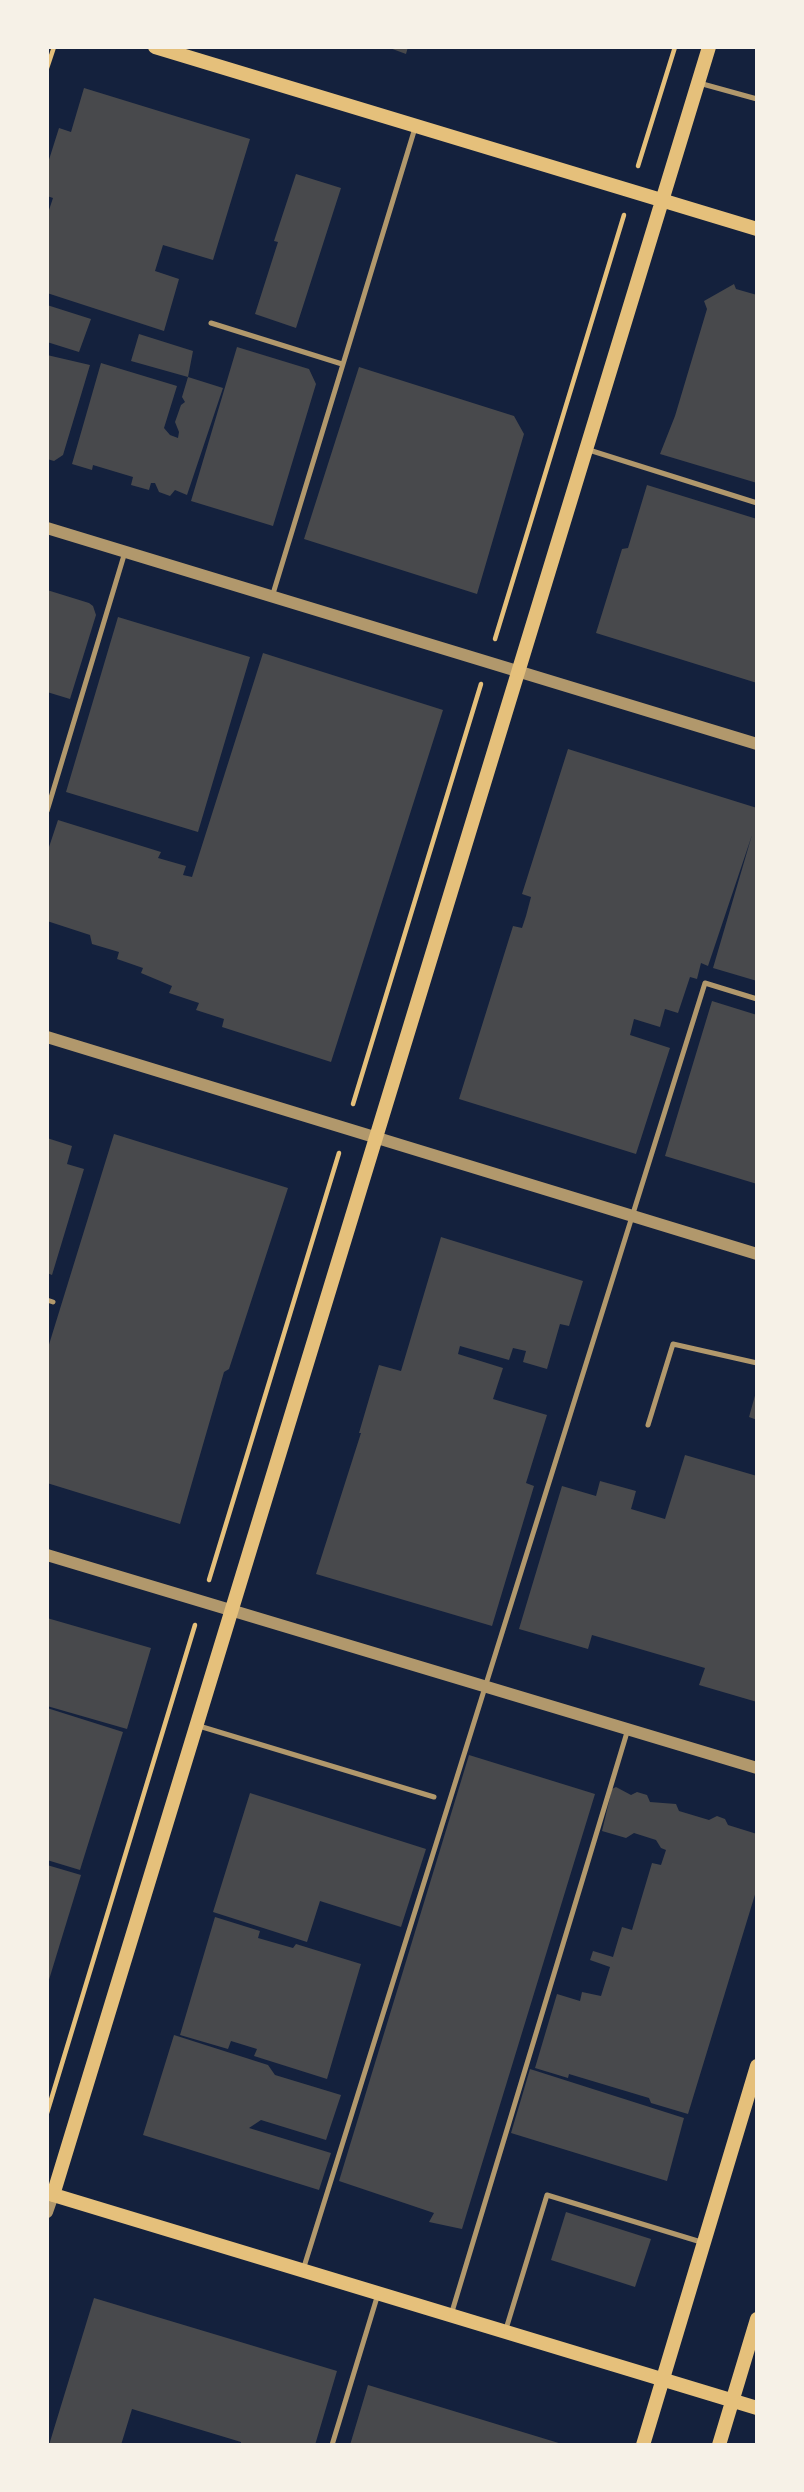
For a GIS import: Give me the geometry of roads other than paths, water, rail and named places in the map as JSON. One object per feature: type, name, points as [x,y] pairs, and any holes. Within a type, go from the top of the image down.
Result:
[{"type":"main road","points":[[155,47],[757,229]]},
{"type":"main road","points":[[709,47],[50,2194],[757,2407]]},
{"type":"main road","points":[[643,2445],[757,2066]]},
{"type":"main road","points":[[719,2445],[757,2319]]},
{"type":"street","points":[[47,528],[757,744]]},
{"type":"street","points":[[47,1037],[757,1254]]},
{"type":"street","points":[[47,1555],[757,1768]]},
{"type":"street","points":[[47,2212],[50,2194]]},
{"type":"lane","points":[[698,83],[757,99]]},
{"type":"lane","points":[[272,597],[416,126]]},
{"type":"lane","points":[[211,323],[342,364]]},
{"type":"lane","points":[[586,449],[757,503]]},
{"type":"lane","points":[[47,811],[125,552]]},
{"type":"lane","points":[[303,2270],[705,983],[757,999]]},
{"type":"lane","points":[[648,1425],[673,1344],[757,1363]]},
{"type":"lane","points":[[196,1725],[434,1797]]},
{"type":"lane","points":[[451,2315],[628,1729]]},
{"type":"lane","points":[[505,2331],[547,2195],[704,2243]]},
{"type":"lane","points":[[332,2445],[378,2292]]}]
